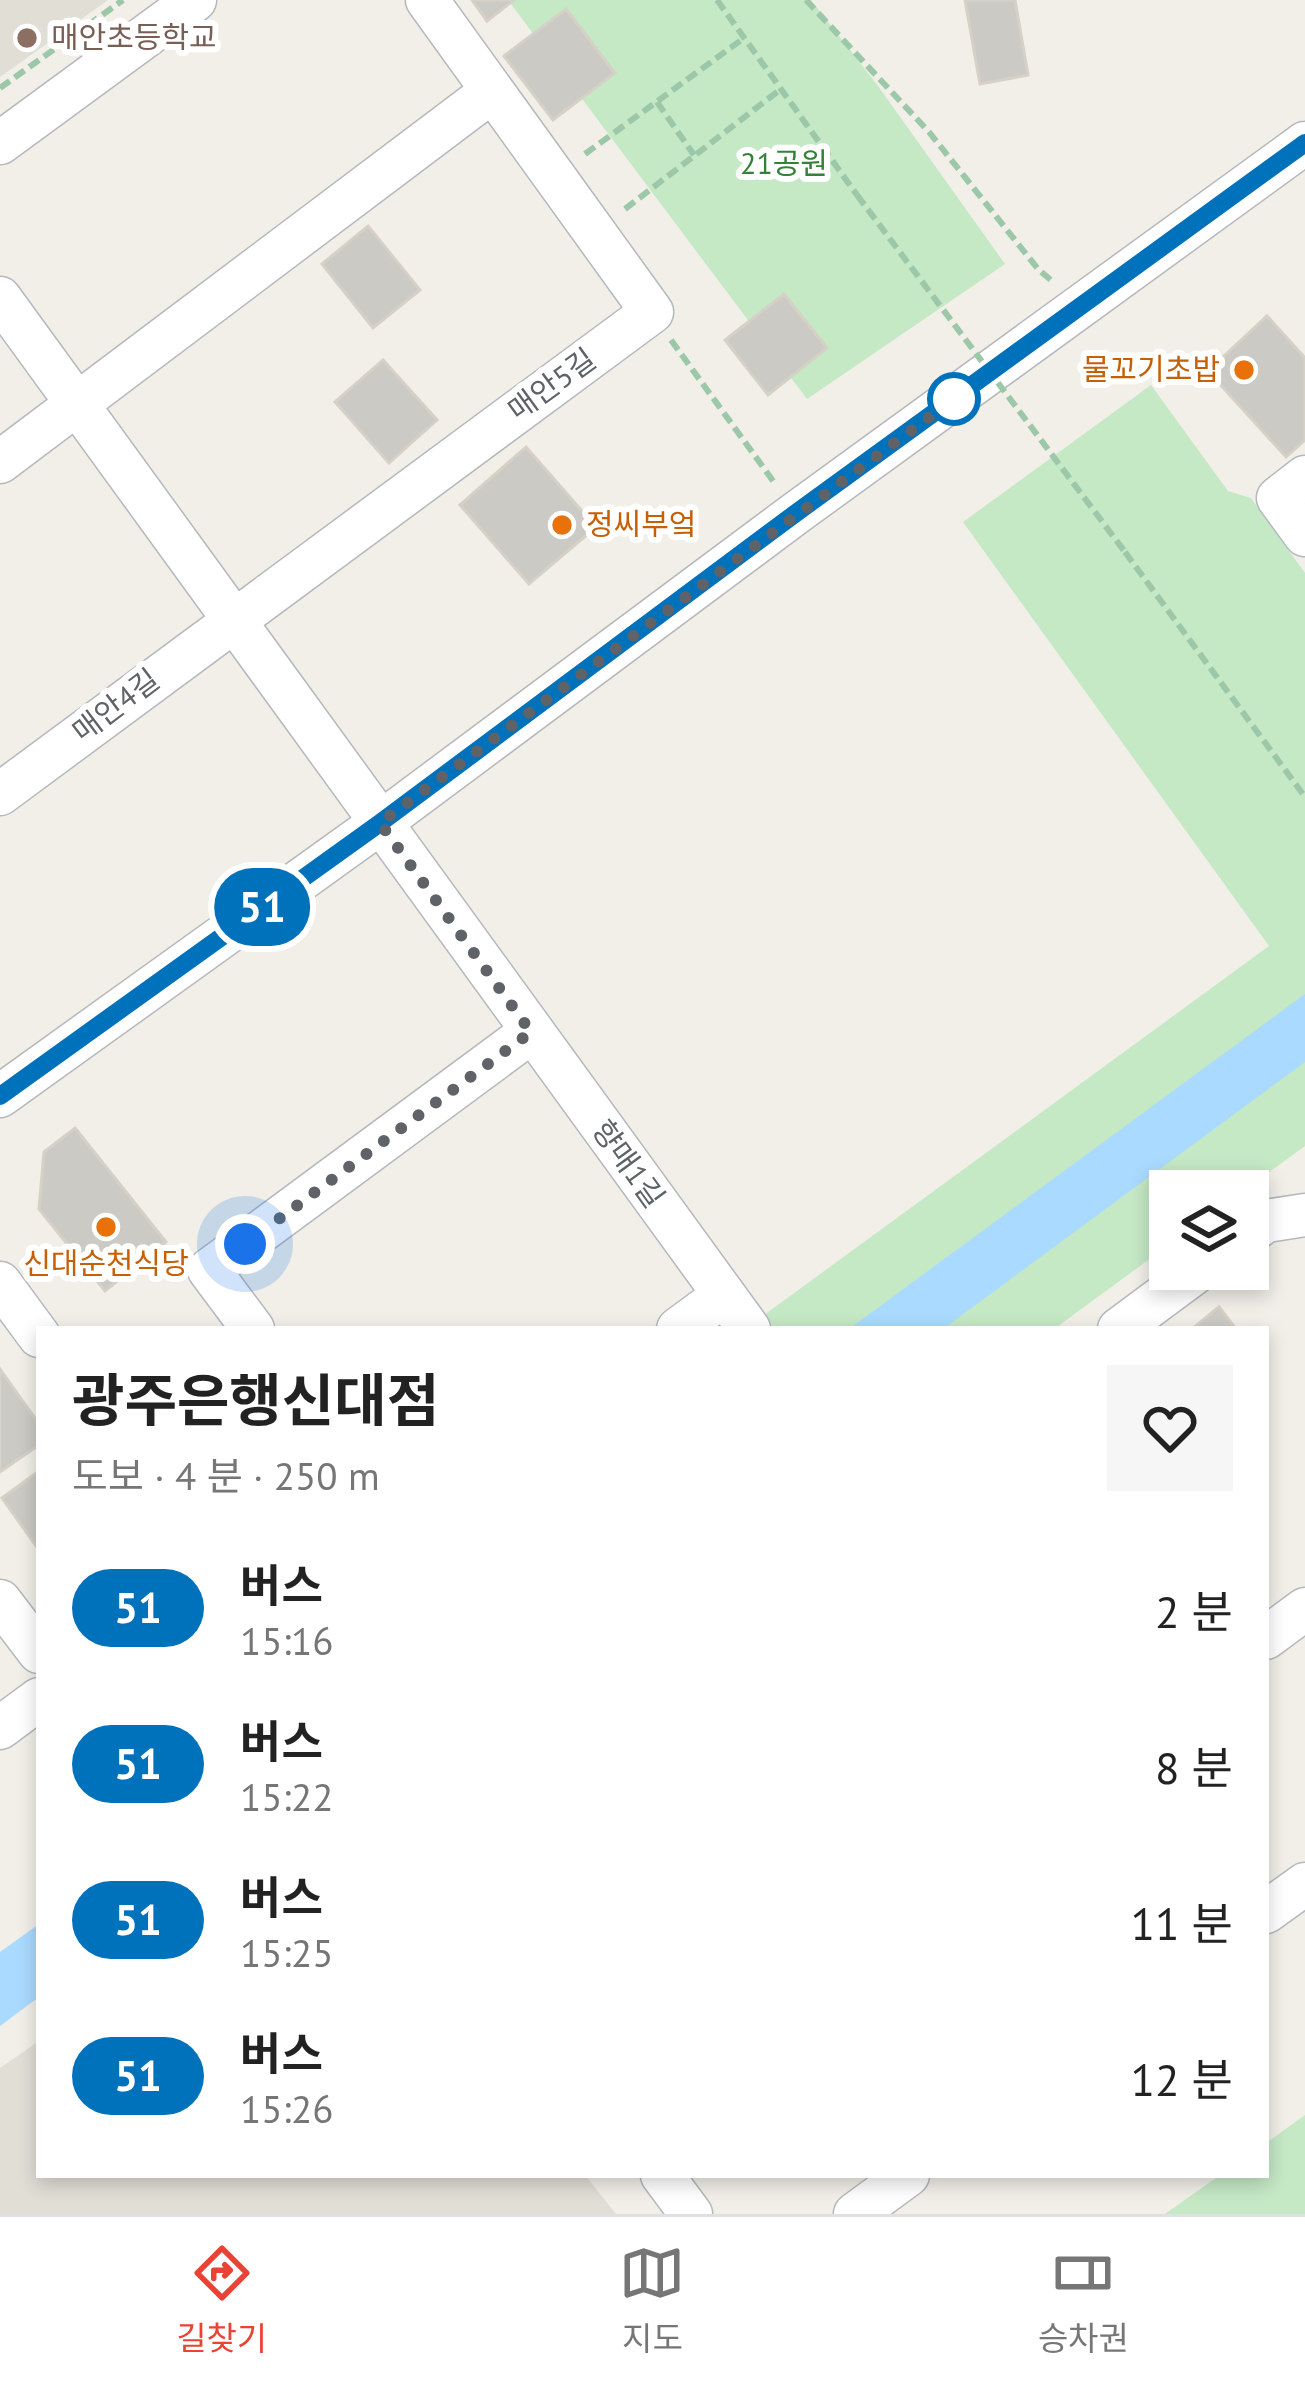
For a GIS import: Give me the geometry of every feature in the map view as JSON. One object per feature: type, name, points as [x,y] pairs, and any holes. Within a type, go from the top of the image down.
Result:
[{"type":"street","points":[[0,143],[195,0]]},
{"type":"street","points":[[427,0],[652,312]]},
{"type":"street","points":[[0,462],[491,92]]},
{"type":"street","points":[[0,1096],[380,823],[1305,143]]},
{"type":"street","points":[[0,298],[380,823]]},
{"type":"street","name":"매안5길","points":[[233,619],[652,312]]},
{"type":"street","points":[[1305,477],[1278,498],[1305,536]]},
{"type":"street","name":"매안4길","points":[[0,794],[233,619]]},
{"type":"street","name":"향매1길","points":[[380,823],[737,1312],[688,1326]]},
{"type":"street","points":[[251,1326],[209,1270],[531,1032]]},
{"type":"street","points":[[1269,1221],[1305,1215]]},
{"type":"street","points":[[0,1283],[36,1332]]},
{"type":"street","points":[[1123,1326],[1172,1290]]},
{"type":"street","points":[[0,1601],[36,1648]]},
{"type":"street","points":[[1269,1636],[1305,1609]]},
{"type":"street","points":[[0,1728],[36,1701]]},
{"type":"street","points":[[1269,1910],[1305,1883]]},
{"type":"street","points":[[855,2214],[904,2178]]},
{"type":"path","points":[[0,88],[123,0]]},
{"type":"path","points":[[717,0],[1305,797]]},
{"type":"path","points":[[806,0],[929,132],[1038,269],[1082,307]]},
{"type":"path","points":[[553,177],[743,38]]},
{"type":"path","points":[[594,233],[781,88]]},
{"type":"path","points":[[657,102],[694,155]]},
{"type":"path","points":[[652,312],[796,513]]},
{"type":"shaded area","name":"매안초등학교","points":[[0,0],[108,0],[0,77]]},
{"type":"shaded area","points":[[36,2043],[36,2178],[587,2178],[616,2214],[0,2214],[0,2068]]},
{"type":"green space","name":"21공원","points":[[508,0],[811,0],[1005,264],[807,399]]},
{"type":"green space","points":[[1151,385],[1228,491],[1251,498],[1305,573],[1305,1146],[1269,1172],[1149,1170],[1149,1259],[1058,1326],[749,1326],[1269,946],[963,522]]},
{"type":"green space","points":[[1305,2115],[1305,2214],[1165,2214],[1216,2178],[1269,2178],[1269,2141]]},
{"type":"water","points":[[1305,994],[1305,1062],[1159,1170],[1149,1170],[1149,1177],[947,1326],[853,1326]]},
{"type":"water","points":[[36,1926],[36,1999],[0,2026],[0,1952]]},
{"type":"building","points":[[472,0],[514,0],[487,21]]},
{"type":"building","points":[[965,0],[1015,0],[1028,75],[980,84]]},
{"type":"building","points":[[566,9],[615,73],[553,120],[504,56]]},
{"type":"building","points":[[368,226],[420,290],[373,328],[322,264]]},
{"type":"building","points":[[784,294],[827,348],[768,395],[725,340]]},
{"type":"building","points":[[1267,316],[1305,358],[1305,440],[1286,457],[1208,371]]},
{"type":"building","points":[[383,360],[437,420],[389,463],[335,402]]},
{"type":"building","points":[[526,447],[596,527],[529,584],[460,505]]},
{"type":"building","points":[[75,1128],[166,1242],[105,1291],[39,1209],[44,1152]]},
{"type":"building","points":[[1219,1307],[1234,1326],[1196,1326]]},
{"type":"building","points":[[0,1369],[36,1420],[36,1447],[0,1472]]},
{"type":"building","points":[[36,1473],[36,1546],[2,1498]]},
{"type":"bus line","name":"51","points":[[0,1096],[380,823],[1305,143]]},
{"type":"place","name":"매안초등학교","points":[[27,38]]},
{"type":"place","name":"물꼬기초밥","points":[[1244,370]]},
{"type":"place","name":"정씨부엌","points":[[562,525]]},
{"type":"place","name":"신대순천식당","points":[[106,1227]]},
{"type":"route","points":[[245,1244],[531,1032],[380,823],[954,399]]}]
